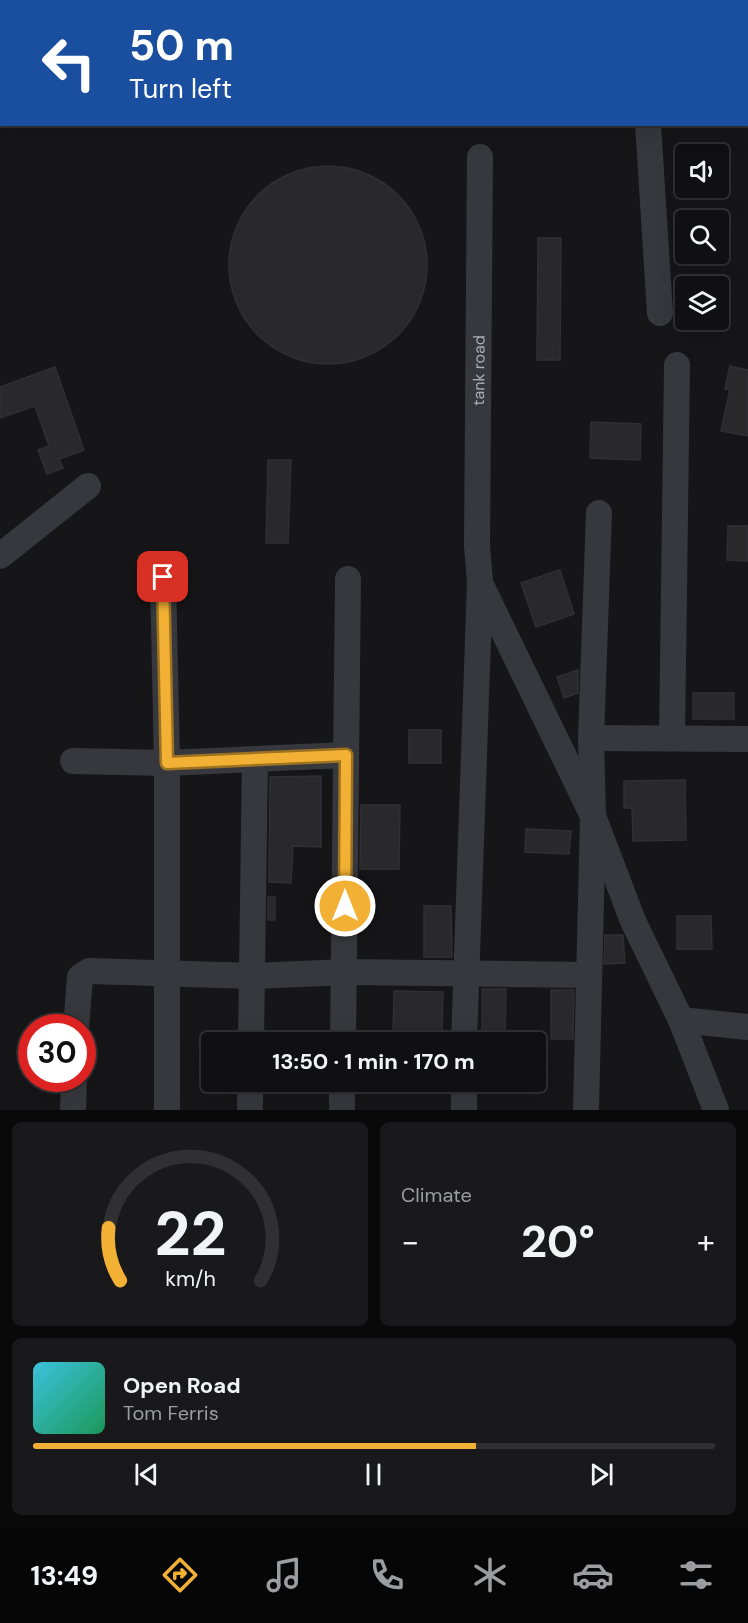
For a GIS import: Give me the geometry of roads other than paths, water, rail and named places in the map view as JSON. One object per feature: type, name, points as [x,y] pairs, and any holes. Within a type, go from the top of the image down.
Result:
[{"type":"street","points":[[648,126],[660,313]]},
{"type":"street","name":"tank road","points":[[480,157],[477,546],[480,582]]},
{"type":"street","points":[[672,738],[676,365]]},
{"type":"street","points":[[0,556],[88,486]]},
{"type":"street","points":[[586,1110],[587,975],[593,816],[591,738],[599,513]]},
{"type":"street","points":[[163,577],[167,763],[167,1110]]},
{"type":"street","points":[[343,1032],[348,579]]},
{"type":"street","points":[[480,582],[593,816],[633,921],[681,1020],[716,1110]]},
{"type":"street","points":[[464,1032],[480,582]]},
{"type":"street","points":[[591,738],[748,739]]},
{"type":"street","points":[[73,761],[167,763],[346,755]]},
{"type":"street","points":[[251,1032],[255,759]]},
{"type":"street","points":[[77,1014],[78,983],[80,977],[89,971],[253,976],[345,972],[587,975]]},
{"type":"street","points":[[681,1020],[748,1027]]},
{"type":"street","points":[[73,1110],[74,1092]]},
{"type":"street","points":[[250,1092],[250,1110]]},
{"type":"street","points":[[342,1092],[342,1110]]},
{"type":"street","points":[[464,1092],[464,1110]]}]
